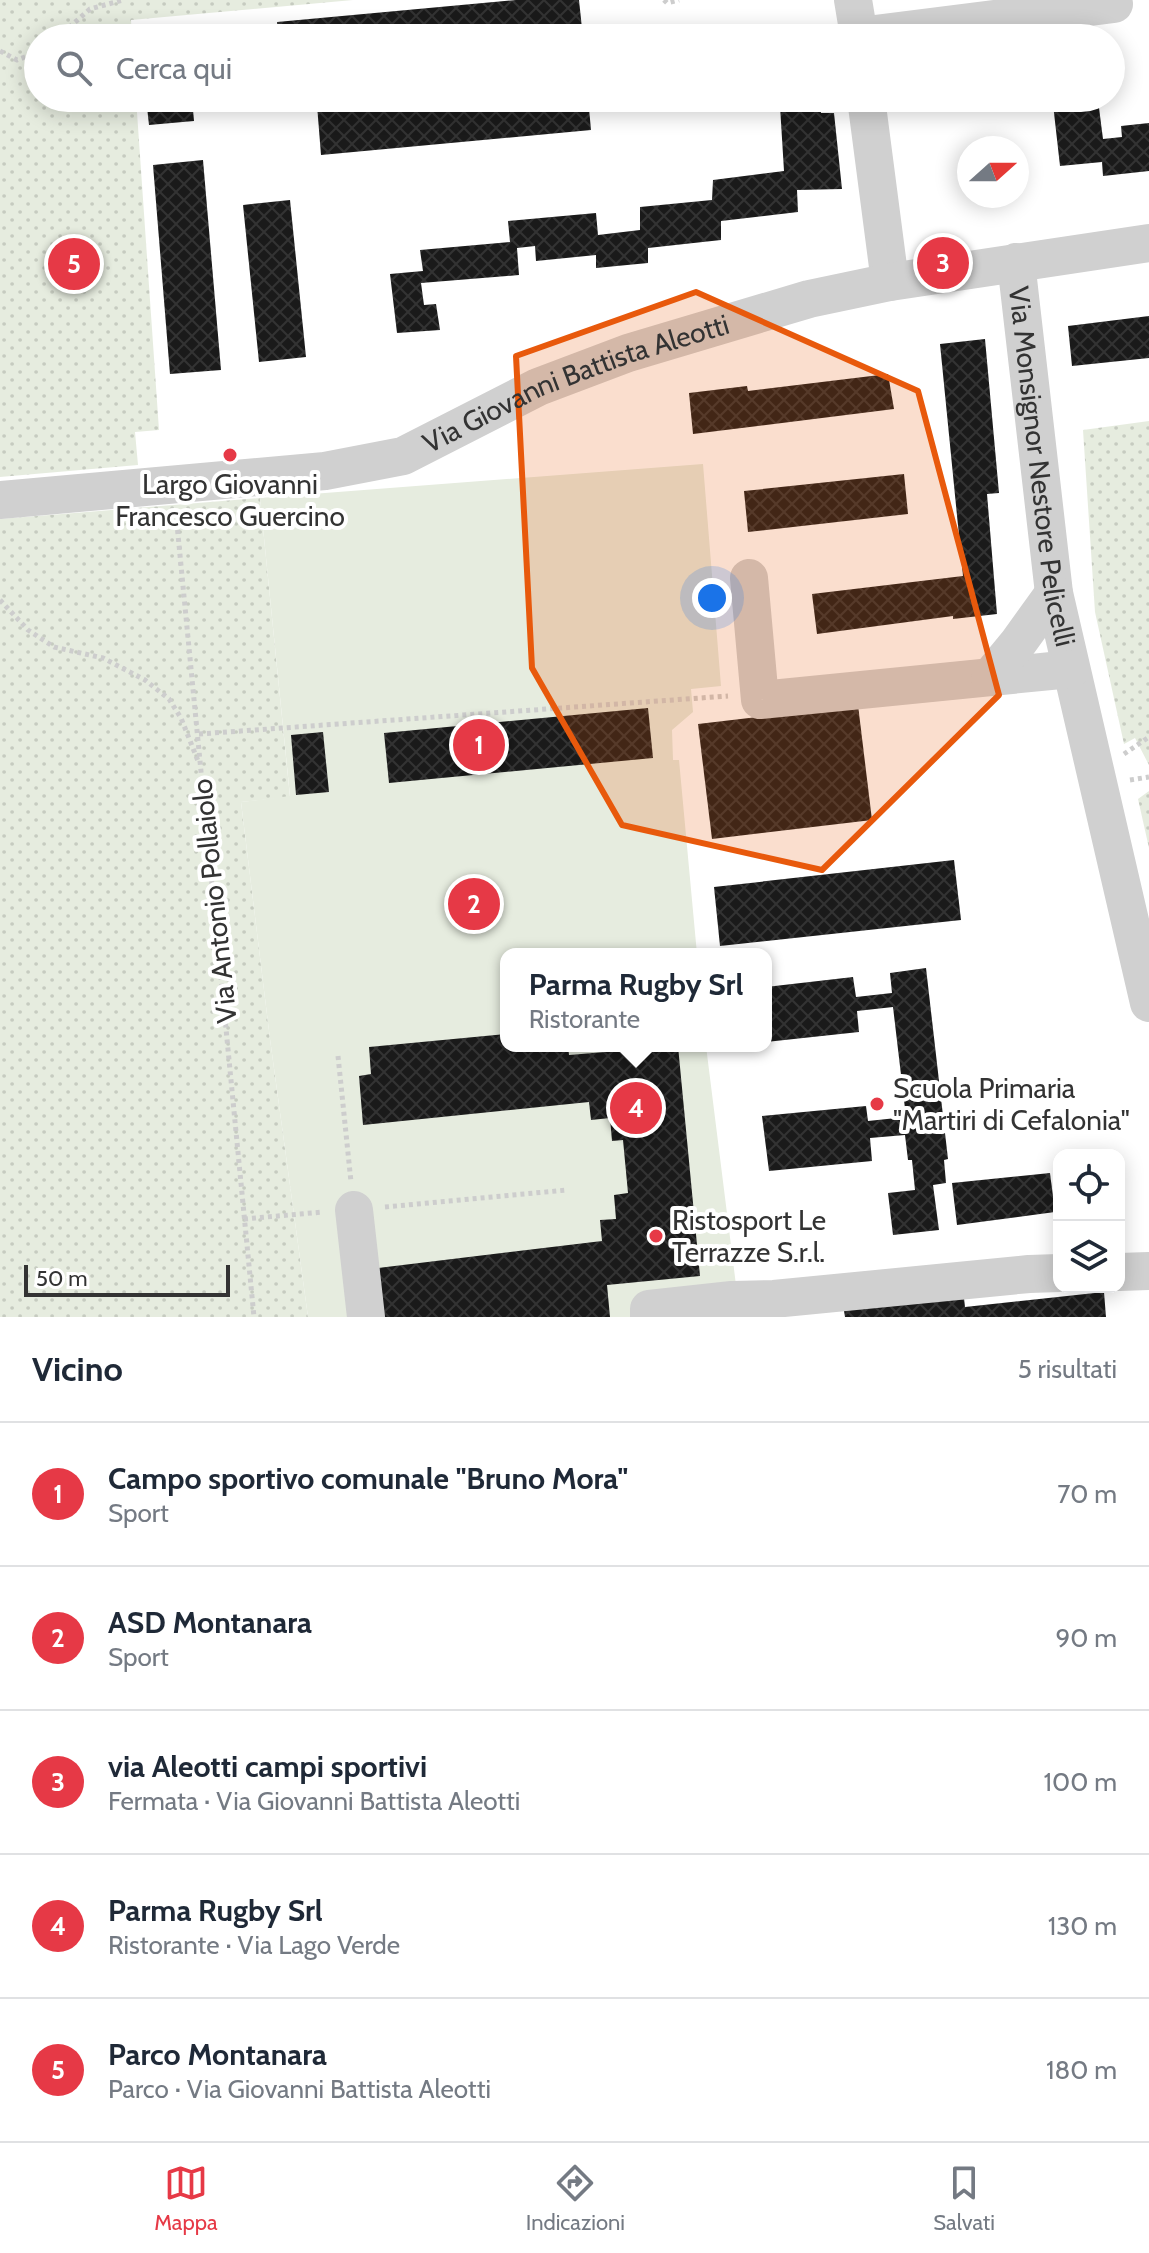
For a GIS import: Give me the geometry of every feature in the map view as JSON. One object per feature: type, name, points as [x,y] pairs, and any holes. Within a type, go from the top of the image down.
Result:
[{"type":"street","points":[[869,24],[1114,4]]},
{"type":"street","points":[[868,112],[890,282]]},
{"type":"street","name":"Via Giovanni Battista Aleotti","points":[[0,500],[325,471],[403,456],[538,387],[628,353],[809,299],[890,282],[1149,243]]},
{"type":"street","name":"Via Monsignor Nestore Pelicelli","points":[[1016,262],[1054,593],[1149,1003]]},
{"type":"street","points":[[749,578],[761,692]]},
{"type":"street","points":[[990,677],[1054,593]]},
{"type":"street","name":"Via Monsignor Nestore Pelicelli","points":[[761,692],[760,700],[1071,669]]},
{"type":"street","points":[[354,1210],[366,1317]]},
{"type":"street","points":[[1125,1272],[1149,1271]]},
{"type":"street","points":[[649,1317],[649,1309],[732,1300],[776,1308],[1053,1273]]},
{"type":"path","points":[[73,24],[90,9],[123,0]]},
{"type":"path","points":[[664,0],[667,3],[679,0]]},
{"type":"path","points":[[0,51],[17,60],[24,57]]},
{"type":"path","name":"Via Antonio Pollaiolo","points":[[177,485],[175,504],[254,1317]]},
{"type":"path","points":[[0,600],[28,630],[54,647],[103,658],[145,680],[169,699],[181,718],[200,765]]},
{"type":"path","points":[[199,734],[761,692]]},
{"type":"path","points":[[338,1056],[354,1210]]},
{"type":"path","points":[[244,1219],[567,1190]]},
{"type":"highlighted area","points":[[696,292],[918,391],[999,695],[822,870],[622,825],[532,668],[516,356]]},
{"type":"shaded area","points":[[0,0],[353,0],[131,20],[131,24],[24,24],[24,112],[137,112],[159,430],[135,432],[138,465],[0,477]]},
{"type":"shaded area","points":[[1149,421],[1149,765],[1135,738],[1124,744],[1095,612],[1083,430]]},
{"type":"shaded area","points":[[703,464],[721,686],[691,689],[693,712],[672,730],[673,760],[679,760],[696,948],[500,948],[500,1052],[707,1052],[740,1317],[308,1317],[241,802],[290,796],[260,498]]},
{"type":"shaded area","points":[[260,498],[290,797],[241,802],[308,1317],[0,1317],[0,519]]},
{"type":"shaded area","points":[[1149,791],[1149,848],[1138,799]]},
{"type":"building","points":[[516,0],[579,0],[582,24],[277,24]]},
{"type":"building","points":[[148,112],[193,112],[194,121],[149,125]]},
{"type":"building","points":[[318,112],[589,112],[591,130],[321,155]]},
{"type":"building","points":[[780,112],[834,113],[842,189],[797,190],[798,212],[721,221],[721,240],[648,248],[648,263],[596,268],[596,255],[536,261],[535,246],[517,248],[519,275],[421,283],[424,305],[436,304],[440,330],[397,333],[390,274],[423,271],[420,250],[510,242],[508,221],[596,213],[598,235],[640,230],[640,207],[712,200],[713,180],[784,171]]},
{"type":"building","points":[[1054,112],[1100,112],[1103,139],[1122,137],[1121,126],[1149,123],[1149,171],[1103,176],[1102,162],[1060,166]]},
{"type":"building","points":[[203,160],[221,370],[170,374],[153,165]]},
{"type":"building","points":[[290,200],[306,357],[259,362],[243,205]]},
{"type":"building","points":[[1149,316],[1149,358],[1072,366],[1068,326]]},
{"type":"building","points":[[985,339],[999,493],[987,494],[997,614],[953,619],[953,616],[817,634],[812,594],[963,576],[940,344]]},
{"type":"building","points":[[888,374],[894,409],[693,434],[689,393],[747,386],[748,391]]},
{"type":"building","points":[[904,474],[908,514],[748,532],[744,491]]},
{"type":"building","points":[[858,705],[872,820],[712,839],[698,724]]},
{"type":"building","points":[[648,708],[653,758],[389,783],[384,733]]},
{"type":"building","points":[[323,732],[329,792],[296,795],[291,735]]},
{"type":"building","points":[[954,860],[961,920],[720,946],[714,887]]},
{"type":"building","points":[[926,968],[948,1159],[944,1160],[946,1183],[933,1185],[939,1230],[893,1235],[888,1193],[915,1190],[912,1160],[908,1160],[905,1135],[870,1138],[872,1161],[769,1171],[762,1116],[866,1106],[868,1121],[906,1117],[893,1007],[857,1011],[859,1032],[772,1041],[772,986],[853,977],[856,997],[892,993],[890,973]]},
{"type":"building","points":[[500,1035],[500,1052],[569,1052],[569,1055],[679,1052],[700,1276],[607,1285],[610,1317],[384,1317],[378,1268],[602,1241],[600,1220],[616,1219],[614,1195],[628,1193],[623,1140],[612,1141],[610,1118],[591,1120],[589,1102],[363,1125],[359,1076],[371,1074],[369,1047]]},
{"type":"building","points":[[1050,1173],[1053,1212],[957,1225],[952,1183]]},
{"type":"building","points":[[963,1289],[965,1307],[1104,1293],[1106,1317],[845,1317],[843,1305]]},
{"type":"place","name":"via Aleotti campi sportivi","points":[[943,263]]},
{"type":"place","name":"Parco Montanara","points":[[74,264]]},
{"type":"place","name":"Largo Giovanni Francesco Guercino","points":[[230,455]]},
{"type":"place","name":"Campo sportivo comunale \"Bruno Mora\"","points":[[479,745]]},
{"type":"place","name":"ASD Montanara","points":[[474,904]]},
{"type":"place","name":"Scuola Primaria \"Martiri di Cefalonia\"","points":[[877,1104]]},
{"type":"place","name":"Parma Rugby Srl","points":[[636,1108]]},
{"type":"place","name":"Ristosport Le Terrazze S.r.l.","points":[[656,1236]]}]
